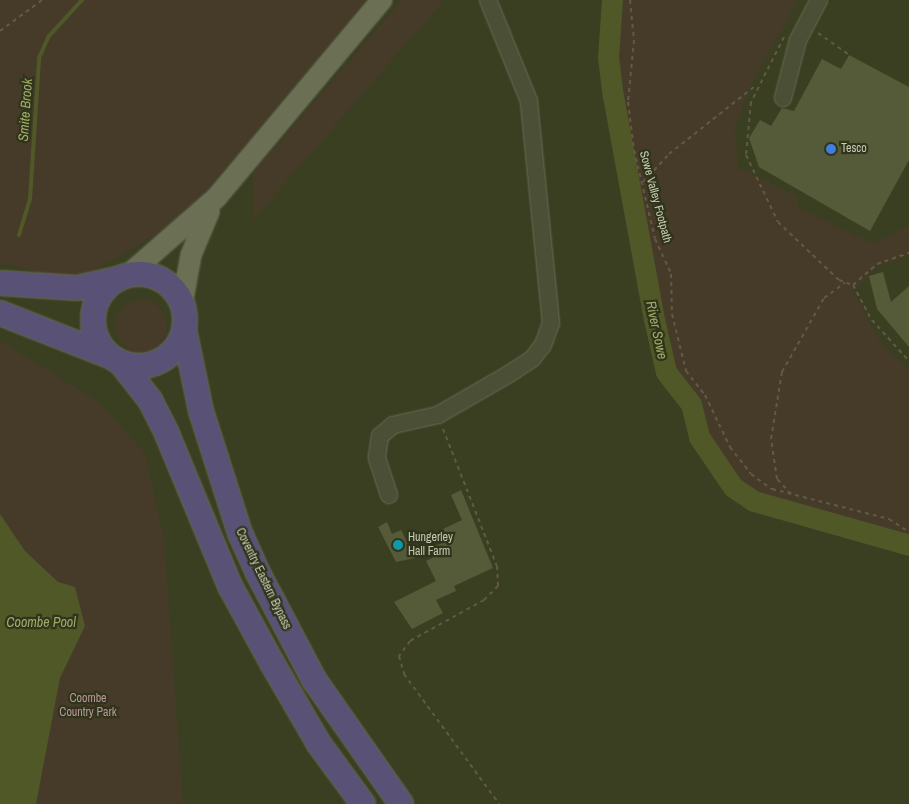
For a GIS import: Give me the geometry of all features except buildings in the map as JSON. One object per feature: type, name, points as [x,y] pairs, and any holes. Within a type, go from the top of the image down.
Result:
[{"type":"highway","points":[[0,283],[77,288],[125,277],[161,280],[182,305],[184,329],[174,348],[158,362],[141,366],[116,360],[61,333],[0,313]]},
{"type":"highway","points":[[125,277],[101,294],[93,314],[97,339],[150,400],[167,434],[230,586],[319,744],[363,804]]},
{"type":"highway","name":"Coventry Eastern Bypass","points":[[184,329],[204,420],[254,565],[315,681],[401,804]]},
{"type":"main road","points":[[125,277],[217,197],[382,0]]},
{"type":"main road","points":[[182,305],[191,255],[217,197]]},
{"type":"lane","points":[[389,495],[377,457],[380,436],[393,425],[438,415],[532,359],[543,345],[551,324],[529,101],[488,0]]},
{"type":"lane","points":[[783,98],[805,27],[819,0]]},
{"type":"path","points":[[0,31],[42,0]]},
{"type":"path","name":"Sowe Valley Footpath","points":[[630,0],[634,40],[628,102],[642,183],[655,240],[672,274],[672,314],[686,372],[705,395],[730,448],[750,474],[792,495],[889,519],[909,532]]},
{"type":"path","points":[[805,27],[849,55]]},
{"type":"path","points":[[785,35],[757,85],[745,130],[746,155],[754,176],[778,222],[845,283],[853,285],[872,320],[909,361]]},
{"type":"path","points":[[642,183],[669,154],[757,85]]},
{"type":"path","points":[[853,285],[877,264],[909,253]]},
{"type":"path","points":[[792,495],[777,479],[771,438],[782,372],[824,298],[845,283]]},
{"type":"path","points":[[438,415],[497,566],[498,586],[484,600],[410,641],[399,656],[404,674],[500,804]]},
{"type":"green space","points":[[0,0],[366,0],[209,188],[160,232],[94,271],[59,277],[0,263]]},
{"type":"green space","points":[[402,0],[444,0],[253,220],[253,173]]},
{"type":"green space","points":[[609,0],[798,0],[750,86],[735,127],[738,168],[797,196],[797,207],[873,244],[909,226],[909,255],[876,266],[853,291],[882,345],[909,369],[909,550],[755,509],[734,497],[703,461],[685,406],[672,394],[661,368],[625,206],[600,52]]},
{"type":"green space","points":[[141,300],[151,302],[159,308],[165,316],[167,326],[165,336],[159,344],[151,350],[141,352],[131,350],[123,344],[117,336],[115,326],[117,316],[123,308],[131,302]]},
{"type":"green space","name":"Coombe Country Park","points":[[0,341],[96,400],[145,453],[164,539],[183,804],[0,804]]},
{"type":"water","name":"Coombe Pool","points":[[0,514],[25,551],[58,582],[75,587],[85,626],[60,678],[36,804],[0,804]]},
{"type":"waterway","name":"Smite Brook","points":[[19,235],[30,199],[39,58],[49,36],[82,0]]},
{"type":"waterway","name":"River Sowe","points":[[612,0],[608,57],[613,96],[654,319],[666,372],[691,404],[699,437],[733,487],[754,501],[909,545]]},
{"type":"place","name":"Tesco","points":[[831,149]]},
{"type":"place","name":"Hungerley Hall Farm","points":[[398,545]]}]
